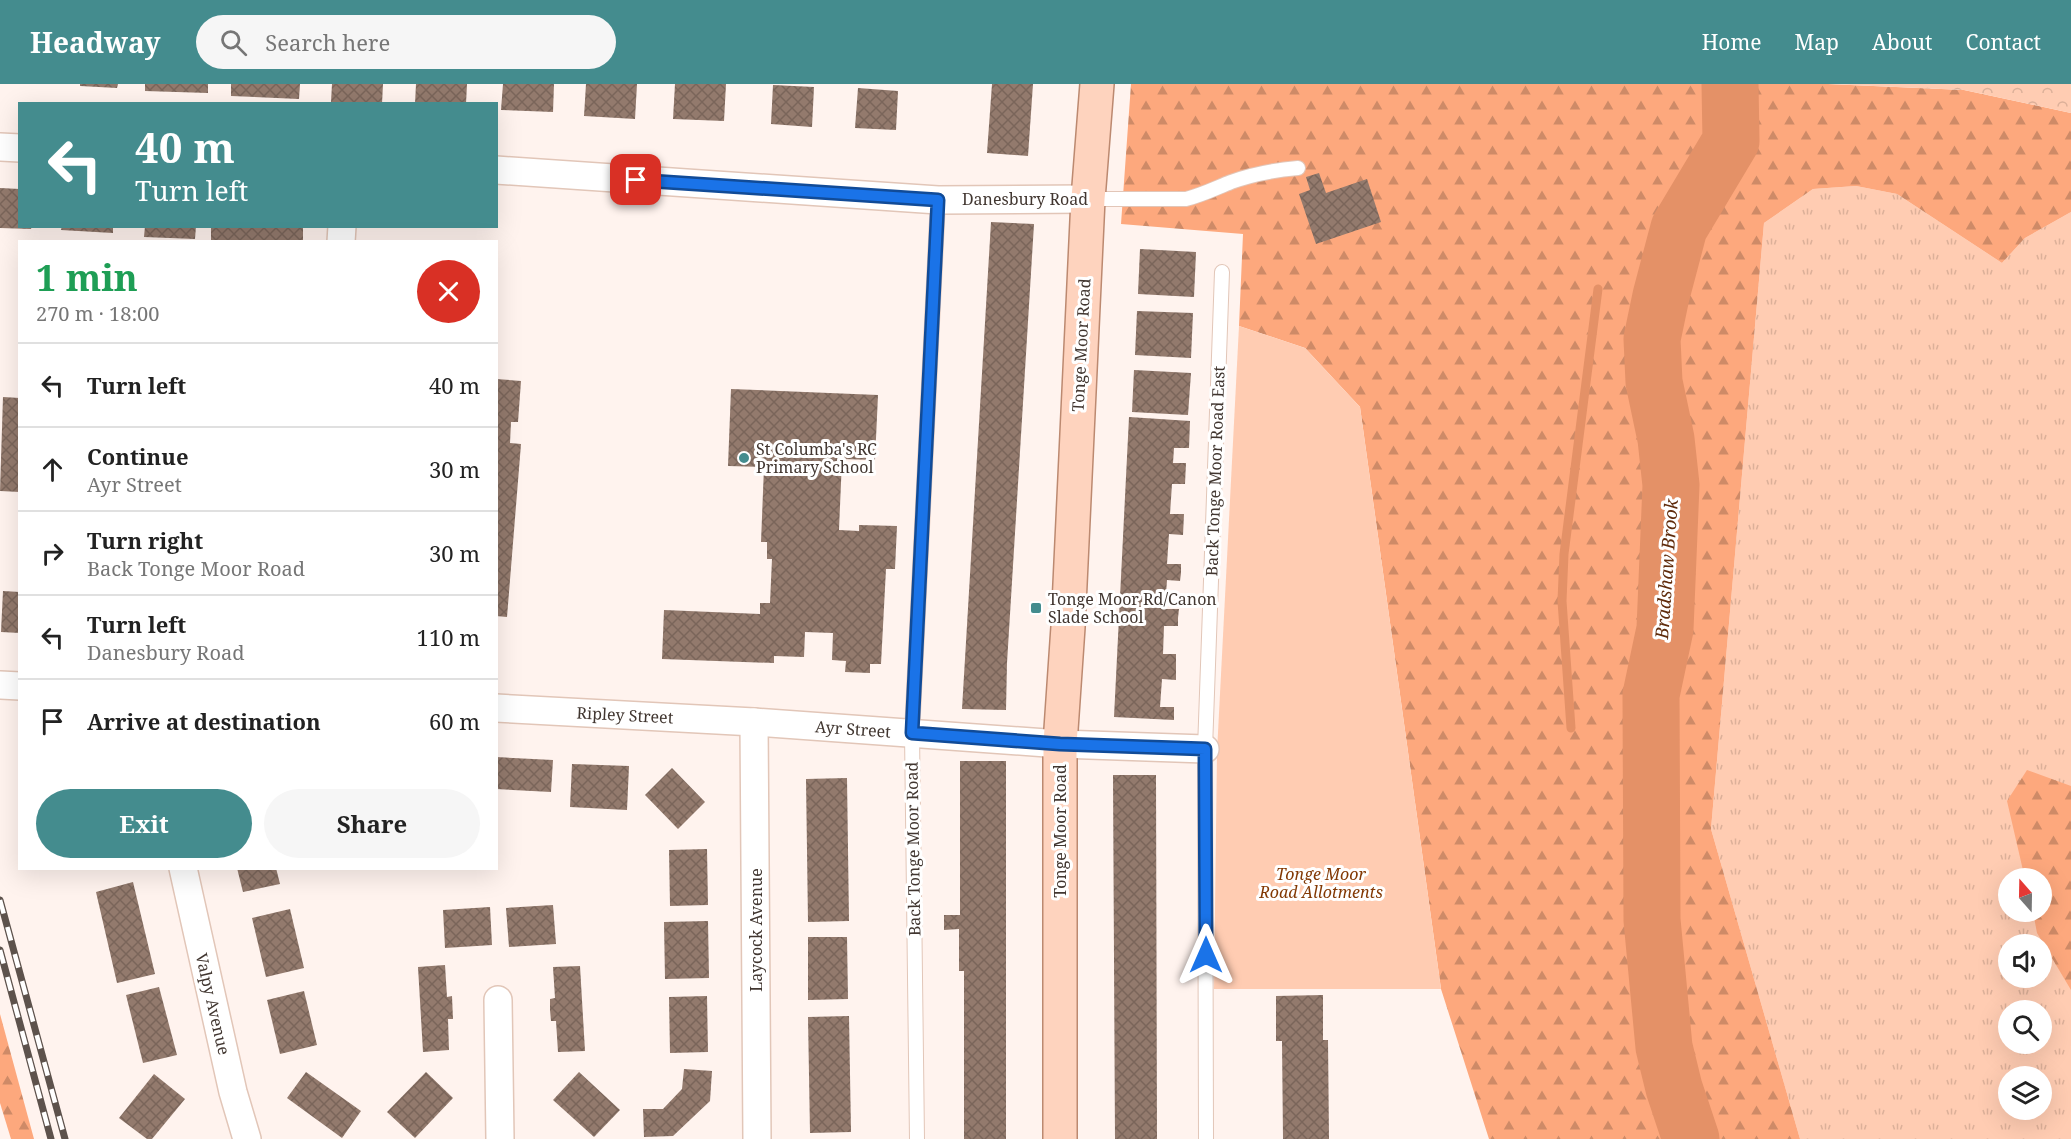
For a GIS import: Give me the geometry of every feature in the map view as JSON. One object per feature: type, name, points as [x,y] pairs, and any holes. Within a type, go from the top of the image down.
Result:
[{"type":"main road","name":"Tonge Moor Road","points":[[1060,1139],[1060,744],[1068,627],[1088,199],[1097,84]]},
{"type":"street","points":[[0,147],[18,148]]},
{"type":"street","name":"Danesbury Road","points":[[498,171],[938,200],[1088,199]]},
{"type":"street","points":[[0,685],[18,686]]},
{"type":"street","name":"Ripley Street","points":[[498,708],[754,722]]},
{"type":"street","name":"Ayr Street","points":[[754,722],[1060,744],[1205,749]]},
{"type":"street","name":"Laycock Avenue","points":[[754,722],[757,1139]]},
{"type":"street","name":"Valpy Avenue","points":[[183,870],[233,1092],[247,1139]]},
{"type":"street","points":[[498,1000],[500,1139]]},
{"type":"lane","name":"Danesbury Road","points":[[1088,199],[1186,199],[1233,182],[1274,171],[1298,168]]},
{"type":"lane","name":"Back Tonge Moor Road","points":[[916,1139],[912,733],[938,200]]},
{"type":"lane","name":"Back Tonge Moor Road East","points":[[1206,1139],[1205,749],[1222,272]]},
{"type":"green space","points":[[1131,84],[1828,84],[1964,90],[2071,113],[2071,212],[2025,238],[2002,263],[1897,194],[1856,186],[1813,189],[1764,223],[1711,829],[1800,1139],[1489,1139],[1441,989],[1360,407],[1305,348],[1239,326],[1243,234],[1121,224]]},
{"type":"green space","points":[[1828,84],[2071,84],[2071,113],[1964,90]]},
{"type":"green space","points":[[1856,186],[1897,194],[2002,263],[2025,238],[2071,212],[2071,1139],[1800,1139],[1711,829],[1764,223],[1813,189]]},
{"type":"green space","name":"Tonge Moor Road Allotments","points":[[1239,326],[1305,348],[1360,407],[1441,989],[1214,989],[1217,752]]},
{"type":"green space","points":[[2027,770],[2071,786],[2071,990],[2052,958],[2052,934],[2038,934],[2035,922],[2052,922],[2052,868],[2022,868],[2007,801]]},
{"type":"green space","points":[[0,1014],[34,1139],[11,1139],[0,1103]]},
{"type":"building","points":[[80,84],[118,84],[117,88],[80,86]]},
{"type":"building","points":[[145,84],[208,84],[208,93],[145,91]]},
{"type":"building","points":[[231,84],[300,84],[299,99],[231,96]]},
{"type":"building","points":[[332,84],[383,84],[382,102],[331,102]]},
{"type":"building","points":[[416,84],[467,84],[466,102],[415,102]]},
{"type":"building","points":[[503,84],[554,84],[553,112],[501,110]]},
{"type":"building","points":[[586,84],[637,84],[635,119],[584,116]]},
{"type":"building","points":[[675,84],[726,84],[724,121],[673,119]]},
{"type":"building","points":[[992,84],[1033,84],[1028,156],[987,153]]},
{"type":"building","points":[[773,85],[814,87],[812,127],[771,124]]},
{"type":"building","points":[[858,88],[898,91],[896,130],[855,128]]},
{"type":"building","points":[[1319,173],[1326,193],[1367,179],[1381,222],[1316,244],[1299,194],[1310,190],[1306,177]]},
{"type":"building","points":[[0,188],[18,189],[18,228],[31,229],[0,228]]},
{"type":"building","points":[[991,222],[1034,224],[1006,710],[962,709]]},
{"type":"building","points":[[62,228],[113,228],[113,233],[61,230]]},
{"type":"building","points":[[145,228],[196,228],[195,239],[144,237]]},
{"type":"building","points":[[211,228],[303,228],[303,240],[211,240]]},
{"type":"building","points":[[1140,249],[1196,252],[1194,297],[1138,294]]},
{"type":"building","points":[[1137,311],[1193,313],[1191,358],[1135,355]]},
{"type":"building","points":[[1134,370],[1191,373],[1188,415],[1132,412]]},
{"type":"building","points":[[498,379],[521,381],[518,422],[511,422],[510,443],[521,444],[507,617],[498,616]]},
{"type":"building","points":[[731,389],[878,395],[875,460],[842,459],[839,530],[859,531],[859,525],[897,526],[895,569],[886,569],[881,664],[870,664],[870,673],[845,672],[846,661],[832,660],[833,633],[805,632],[804,657],[774,656],[774,663],[662,659],[664,610],[760,614],[760,603],[770,603],[772,559],[767,559],[767,542],[761,542],[764,467],[728,466]]},
{"type":"building","points":[[3,397],[18,398],[18,492],[0,491]]},
{"type":"building","points":[[1129,417],[1190,421],[1189,448],[1174,448],[1173,463],[1186,463],[1185,484],[1172,484],[1170,514],[1184,514],[1183,535],[1169,534],[1167,564],[1181,564],[1180,581],[1167,580],[1165,609],[1179,609],[1178,626],[1164,626],[1163,654],[1176,654],[1176,680],[1162,679],[1160,707],[1174,707],[1174,720],[1114,717]]},
{"type":"building","points":[[3,591],[18,592],[18,633],[1,632]]},
{"type":"building","points":[[498,757],[553,760],[551,792],[498,789]]},
{"type":"building","points":[[960,761],[1006,761],[1006,1139],[964,1139],[964,971],[959,971],[959,929],[944,930],[944,915],[960,915]]},
{"type":"building","points":[[572,764],[629,766],[627,810],[570,807]]},
{"type":"building","points":[[672,768],[705,802],[678,829],[645,795]]},
{"type":"building","points":[[1113,775],[1156,775],[1157,1139],[1115,1139]]},
{"type":"building","points":[[847,778],[849,921],[808,922],[806,779]]},
{"type":"building","points":[[707,849],[708,905],[670,906],[669,850]]},
{"type":"building","points":[[238,870],[276,870],[280,884],[243,892]]},
{"type":"building","points":[[133,882],[155,974],[117,983],[96,892]]},
{"type":"building","points":[[553,905],[556,944],[509,947],[506,908]]},
{"type":"building","points":[[490,907],[492,945],[445,948],[443,910]]},
{"type":"building","points":[[290,909],[304,968],[266,977],[252,918]]},
{"type":"building","points":[[708,921],[709,978],[665,979],[664,922]]},
{"type":"building","points":[[808,937],[847,937],[848,999],[808,1000]]},
{"type":"building","points":[[445,965],[447,997],[452,996],[453,1019],[448,1019],[449,1050],[423,1052],[418,967]]},
{"type":"building","points":[[580,966],[585,1051],[558,1052],[556,1021],[551,1021],[550,1010],[550,999],[555,998],[553,967]]},
{"type":"building","points":[[159,987],[177,1055],[143,1063],[126,995]]},
{"type":"building","points":[[304,991],[317,1045],[280,1054],[267,1000]]},
{"type":"building","points":[[1323,995],[1323,1040],[1328,1040],[1329,1139],[1283,1139],[1282,1041],[1276,1041],[1276,996]]},
{"type":"building","points":[[707,996],[708,1052],[670,1053],[669,997]]},
{"type":"building","points":[[849,1016],[851,1132],[810,1133],[808,1017]]},
{"type":"building","points":[[684,1069],[712,1071],[710,1101],[673,1136],[644,1137],[643,1109],[663,1109],[682,1089]]},
{"type":"building","points":[[306,1072],[361,1111],[342,1138],[287,1098]]},
{"type":"building","points":[[426,1072],[453,1098],[415,1138],[387,1112]]},
{"type":"building","points":[[579,1072],[620,1110],[594,1137],[553,1100]]},
{"type":"building","points":[[154,1074],[185,1099],[152,1139],[147,1139],[119,1118]]},
{"type":"waterway","name":"Bradshaw Brook","points":[[1691,1139],[1674,1088],[1664,1047],[1652,920],[1651,695],[1665,629],[1671,485],[1666,439],[1654,382],[1652,339],[1679,228],[1731,141],[1730,84]]},
{"type":"waterway","points":[[1571,728],[1562,601],[1564,554],[1598,289]]},
{"type":"railway","points":[[0,900],[65,1139]]},
{"type":"railway","points":[[0,950],[51,1139]]},
{"type":"place","name":"St Columba's RC Primary School","points":[[744,458]]},
{"type":"place","name":"Tonge Moor Rd/Canon Slade School","points":[[1036,608]]},
{"type":"route","points":[[636,180],[938,200],[912,733],[1060,744],[1205,749],[1206,955]]}]
